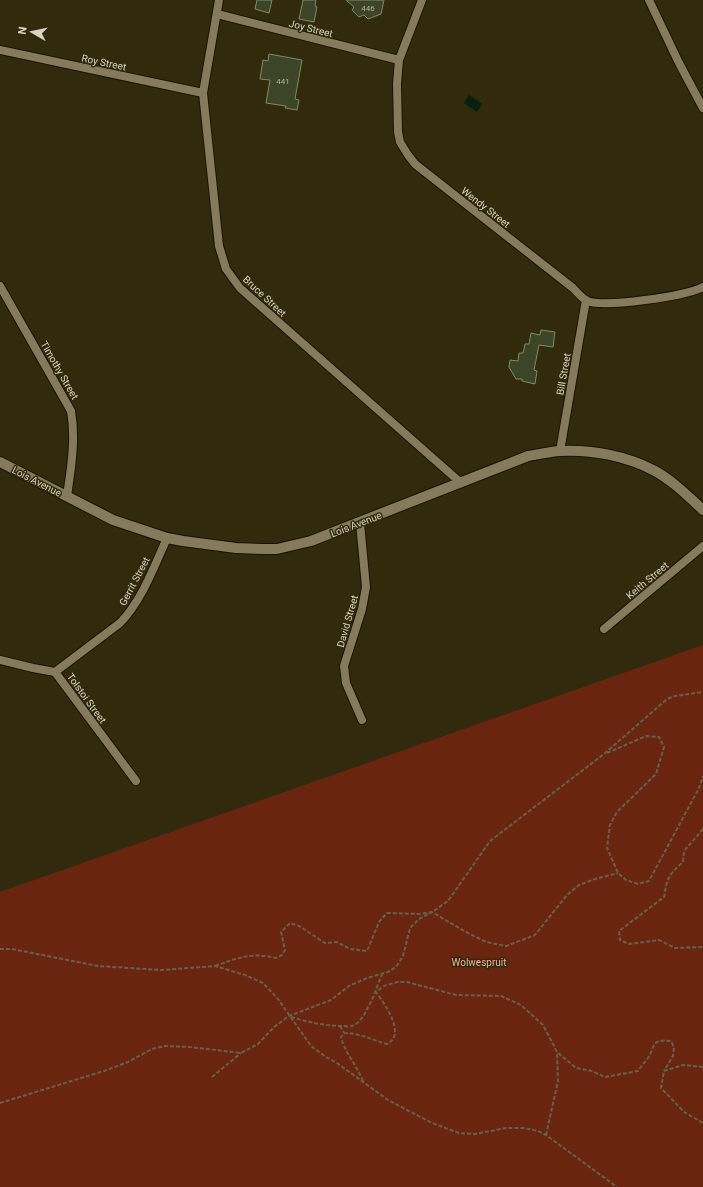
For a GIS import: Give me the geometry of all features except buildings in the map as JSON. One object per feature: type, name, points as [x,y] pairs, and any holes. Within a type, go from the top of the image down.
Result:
[{"type":"street","name":"Bruce Street","points":[[219,0],[203,93],[219,246],[226,269],[240,288],[461,483]]},
{"type":"street","name":"Wendy Street","points":[[422,0],[399,60],[397,84],[398,132],[400,142],[416,164],[573,288],[586,300]]},
{"type":"street","points":[[649,0],[679,63],[703,108]]},
{"type":"street","name":"Joy Street","points":[[217,14],[399,60]]},
{"type":"street","name":"Roy Street","points":[[0,50],[203,93]]},
{"type":"street","name":"Timothy Street","points":[[0,286],[71,411],[73,432],[67,496]]},
{"type":"street","points":[[586,300],[599,303],[636,301],[672,296],[703,287]]},
{"type":"street","name":"Bill Street","points":[[560,451],[586,300]]},
{"type":"street","name":"Lois Avenue","points":[[0,462],[113,520],[183,542],[236,548],[277,549],[311,541],[528,456],[560,451],[600,453],[616,456],[655,471],[677,486],[703,510]]},
{"type":"street","name":"David Street","points":[[360,523],[366,587],[362,609],[344,666],[346,684],[362,720]]},
{"type":"street","name":"Gerrit Street","points":[[55,672],[120,623],[128,614],[151,573],[167,538]]},
{"type":"street","name":"Keith Street","points":[[604,629],[703,546]]},
{"type":"street","name":"Tolstoi Street","points":[[0,660],[55,672],[136,781]]},
{"type":"path","points":[[212,1077],[241,1053],[258,1044],[274,1027],[289,1016],[331,1000],[349,986],[396,967],[403,956],[410,928],[419,918],[448,902],[490,841],[604,754],[667,699],[674,696],[703,692]]},
{"type":"path","points":[[604,754],[646,736],[658,737],[664,746],[656,774],[617,812],[610,825],[607,848],[618,873],[626,880],[638,884],[649,881],[699,788],[703,776]]},
{"type":"path","points":[[703,829],[684,851],[683,862],[668,878],[664,897],[619,931],[620,940],[629,944],[659,940],[675,948],[703,946]]},
{"type":"path","points":[[0,949],[12,949],[98,966],[162,970],[215,966],[239,957],[263,954],[276,958],[282,955],[285,950],[281,932],[290,923],[299,926],[326,943],[337,942],[350,949],[367,951],[379,922],[387,913],[419,914],[432,912],[486,942],[506,946],[535,935],[566,895],[579,885],[618,873]]},
{"type":"path","points":[[215,966],[245,975],[263,983],[278,999],[311,1046],[388,1100],[432,1123],[459,1133],[475,1134],[506,1128],[524,1128],[546,1134],[617,1187]]},
{"type":"path","points":[[289,1016],[311,1022],[352,1026],[361,1019],[376,992],[379,980],[383,973]]},
{"type":"path","points":[[376,992],[384,986],[398,982],[407,982],[456,995],[501,996],[521,1005],[543,1025],[557,1052],[576,1068],[592,1071],[605,1077],[638,1071],[648,1057],[653,1044],[661,1040],[670,1041],[674,1047],[664,1071],[661,1088],[684,1112],[703,1123]]},
{"type":"path","points":[[344,1033],[357,1033],[372,1040],[387,1044],[391,1042],[395,1036],[394,1025],[388,1010],[376,992]]},
{"type":"path","points":[[340,1026],[344,1033],[342,1037],[343,1044],[360,1072],[364,1082]]},
{"type":"path","points":[[0,1102],[128,1062],[152,1049],[165,1046],[190,1047],[241,1053]]},
{"type":"path","points":[[546,1134],[558,1081],[557,1052]]},
{"type":"path","points":[[664,1071],[682,1064],[703,1067]]},
{"type":"green space","name":"Wolwespruit","points":[[703,645],[703,1187],[0,1187],[0,892]]},
{"type":"shaded area","points":[[469,95],[482,104],[477,112],[464,103]]}]
